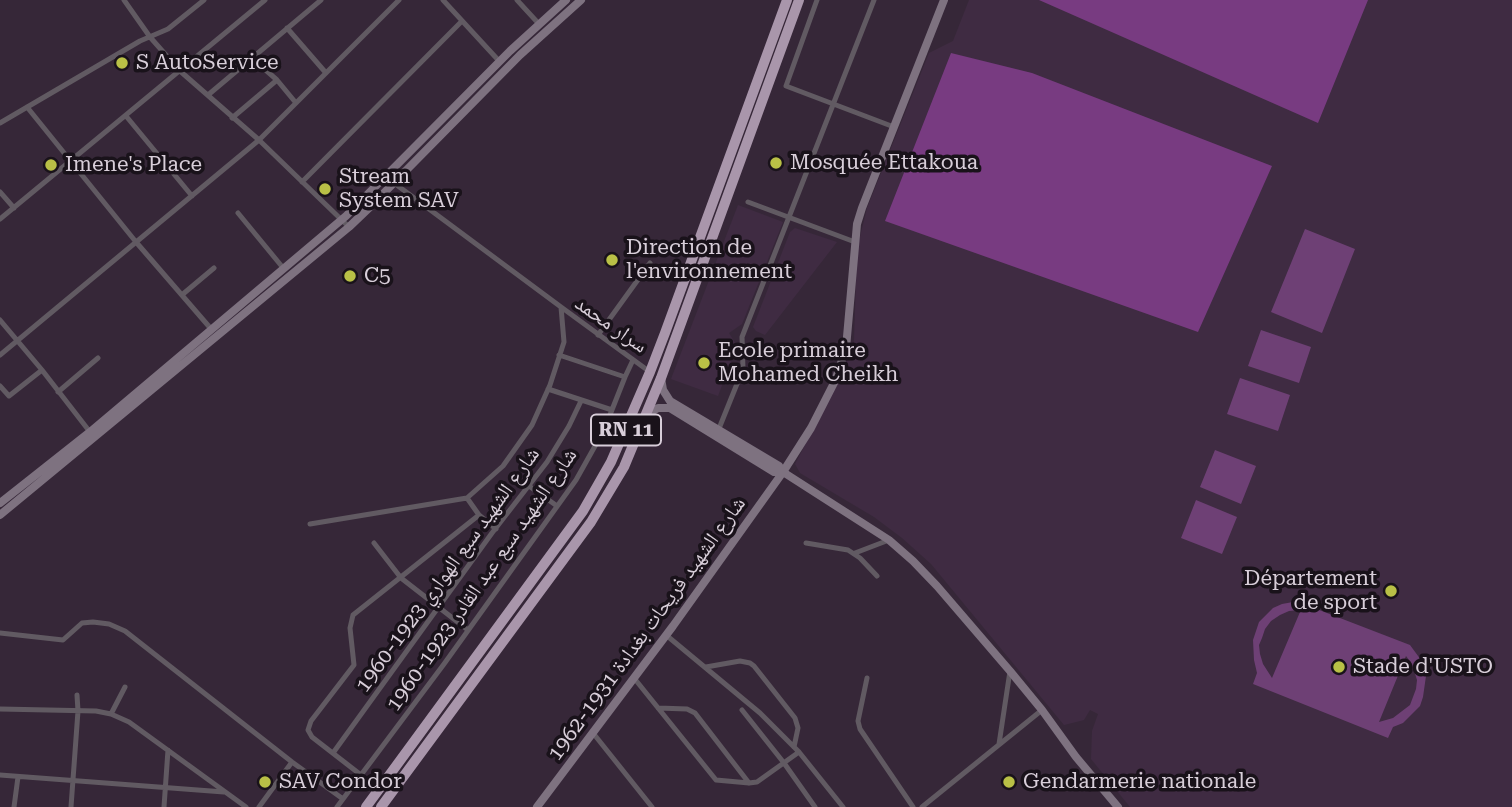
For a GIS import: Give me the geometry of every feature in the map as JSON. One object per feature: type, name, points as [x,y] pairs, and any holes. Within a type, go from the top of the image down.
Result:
[{"type":"highway","name":"RN 11","points":[[366,807],[583,511],[611,462],[650,372],[788,0]]},
{"type":"highway","name":"RN 11","points":[[381,807],[590,522],[624,467],[661,378],[799,0]]},
{"type":"main road","points":[[1,500],[92,434],[349,227],[394,183],[539,24],[566,0]]},
{"type":"main road","points":[[0,515],[342,219],[503,65],[581,0]]},
{"type":"main road","name":"شارع الشهيد فريحات بغدادة 1931-1962","points":[[537,807],[666,635],[783,472],[811,428],[835,381],[849,329],[857,224],[944,0]]},
{"type":"main road","points":[[661,378],[663,390],[670,401],[774,472],[783,472],[890,540],[913,561],[1010,671],[1118,807]]},
{"type":"main road","points":[[647,414],[658,408],[670,408],[716,433]]},
{"type":"street","points":[[124,0],[150,37],[180,71],[259,140],[349,227]]},
{"type":"street","points":[[0,123],[168,29],[204,0]]},
{"type":"street","points":[[0,219],[265,0]]},
{"type":"street","points":[[208,95],[321,0]]},
{"type":"street","points":[[0,355],[259,140],[399,0]]},
{"type":"street","points":[[443,0],[503,65]]},
{"type":"street","points":[[517,0],[539,24]]},
{"type":"street","points":[[817,0],[786,86],[894,127]]},
{"type":"street","points":[[716,433],[743,369],[743,337],[874,0]]},
{"type":"street","points":[[303,182],[462,21]]},
{"type":"street","points":[[287,28],[326,74]]},
{"type":"street","points":[[252,58],[277,80],[296,103]]},
{"type":"street","points":[[232,118],[277,80]]},
{"type":"street","points":[[27,107],[136,242],[212,330]]},
{"type":"street","points":[[126,116],[192,196]]},
{"type":"street","points":[[394,183],[561,307]]},
{"type":"street","points":[[0,192],[14,208]]},
{"type":"street","points":[[748,202],[855,242]]},
{"type":"street","points":[[237,214],[284,269]]},
{"type":"street","points":[[598,335],[650,263]]},
{"type":"street","points":[[183,294],[214,268]]},
{"type":"street","name":"سرار محمد","points":[[561,307],[650,372]]},
{"type":"street","name":"سرار محمد","points":[[467,498],[503,466],[532,425],[564,342],[561,307]]},
{"type":"street","points":[[0,320],[92,434]]},
{"type":"street","points":[[559,355],[625,377]]},
{"type":"street","points":[[58,391],[98,358]]},
{"type":"street","name":"شارع الشهيد سبع عبد القادر 1923-1960","points":[[337,807],[576,480],[604,430],[634,360]]},
{"type":"street","points":[[0,386],[9,396],[42,370]]},
{"type":"street","points":[[548,389],[612,410]]},
{"type":"street","name":"شارع الشهيد سبع الهواري 1923-1960","points":[[333,753],[547,462],[582,401]]},
{"type":"street","points":[[529,486],[557,506]]},
{"type":"street","points":[[310,524],[467,498],[480,515],[496,529]]},
{"type":"street","points":[[361,775],[312,737],[308,730],[354,664],[350,628],[353,615],[480,515]]},
{"type":"street","points":[[855,554],[890,540]]},
{"type":"street","points":[[374,543],[401,578],[468,630]]},
{"type":"street","points":[[806,543],[842,548],[855,554],[877,576]]},
{"type":"street","points":[[0,633],[63,640],[82,623],[109,624],[125,631],[343,799]]},
{"type":"street","points":[[666,635],[760,713],[796,750],[843,807]]},
{"type":"street","points":[[634,678],[713,778],[757,782],[784,763],[796,750],[798,727],[795,718],[754,666],[740,661],[706,667]]},
{"type":"street","points":[[999,745],[1010,671]]},
{"type":"street","points":[[867,678],[860,729],[913,807]]},
{"type":"street","points":[[111,714],[125,687]]},
{"type":"street","points":[[71,807],[77,695]]},
{"type":"street","points":[[657,708],[687,709],[695,713],[749,783]]},
{"type":"street","points":[[0,709],[78,710],[111,714],[129,722],[246,807]]},
{"type":"street","points":[[742,710],[815,807]]},
{"type":"street","points":[[922,807],[1042,710]]},
{"type":"street","points":[[593,733],[652,807]]},
{"type":"street","points":[[164,807],[169,750]]},
{"type":"street","points":[[259,807],[292,762]]},
{"type":"street","points":[[0,775],[226,792]]},
{"type":"street","points":[[14,807],[18,777]]},
{"type":"shaded area","points":[[969,0],[1512,0],[1512,807],[1130,807],[1091,759],[1092,731],[1098,714],[1090,710],[1084,720],[1064,725],[931,564],[874,517],[800,473],[795,464],[836,386],[854,341],[857,249],[867,208],[929,53],[953,41]]},
{"type":"shaded area","points":[[1039,0],[1368,0],[1318,123]]},
{"type":"shaded area","points":[[951,53],[1032,73],[1272,166],[1198,332],[885,221]]},
{"type":"shaded area","points":[[738,205],[783,222],[742,324],[729,333],[737,346],[718,396],[671,379]]},
{"type":"shaded area","points":[[795,228],[837,242],[765,335],[753,327],[790,232]]},
{"type":"shaded area","points":[[1305,229],[1355,249],[1322,333],[1271,312]]},
{"type":"shaded area","points":[[1261,330],[1311,347],[1299,383],[1248,366]]},
{"type":"shaded area","points":[[1240,378],[1290,395],[1278,431],[1227,414]]},
{"type":"shaded area","points":[[1215,450],[1256,466],[1241,504],[1200,487]]},
{"type":"shaded area","points":[[1196,500],[1237,517],[1222,554],[1181,538]]},
{"type":"shaded area","name":"Stade d'USTO","points":[[1301,603],[1410,645],[1421,660],[1426,676],[1420,706],[1403,723],[1393,727],[1388,738],[1253,684],[1257,673],[1253,640],[1259,622],[1273,608],[1282,604]],"holes":[[[1298,610],[1300,612],[1272,678],[1260,654],[1259,645],[1265,629],[1280,615]],[[1406,656],[1412,664],[1417,680],[1410,705],[1393,718],[1379,722]]]},
{"type":"place","name":"S AutoService","points":[[122,63]]},
{"type":"place","name":"Mosquée Ettakoua","points":[[776,163]]},
{"type":"place","name":"Imene's Place","points":[[51,165]]},
{"type":"place","name":"Stream System SAV","points":[[325,189]]},
{"type":"place","name":"Direction de l'environnement","points":[[612,260]]},
{"type":"place","name":"C5","points":[[350,276]]},
{"type":"place","name":"Ecole primaire Mohamed Cheikh","points":[[704,363]]},
{"type":"place","name":"Département de sport","points":[[1391,591]]},
{"type":"place","name":"Stade d'USTO","points":[[1339,667]]},
{"type":"place","name":"SAV Condor","points":[[265,782]]},
{"type":"place","name":"Gendarmerie nationale","points":[[1009,782]]}]
